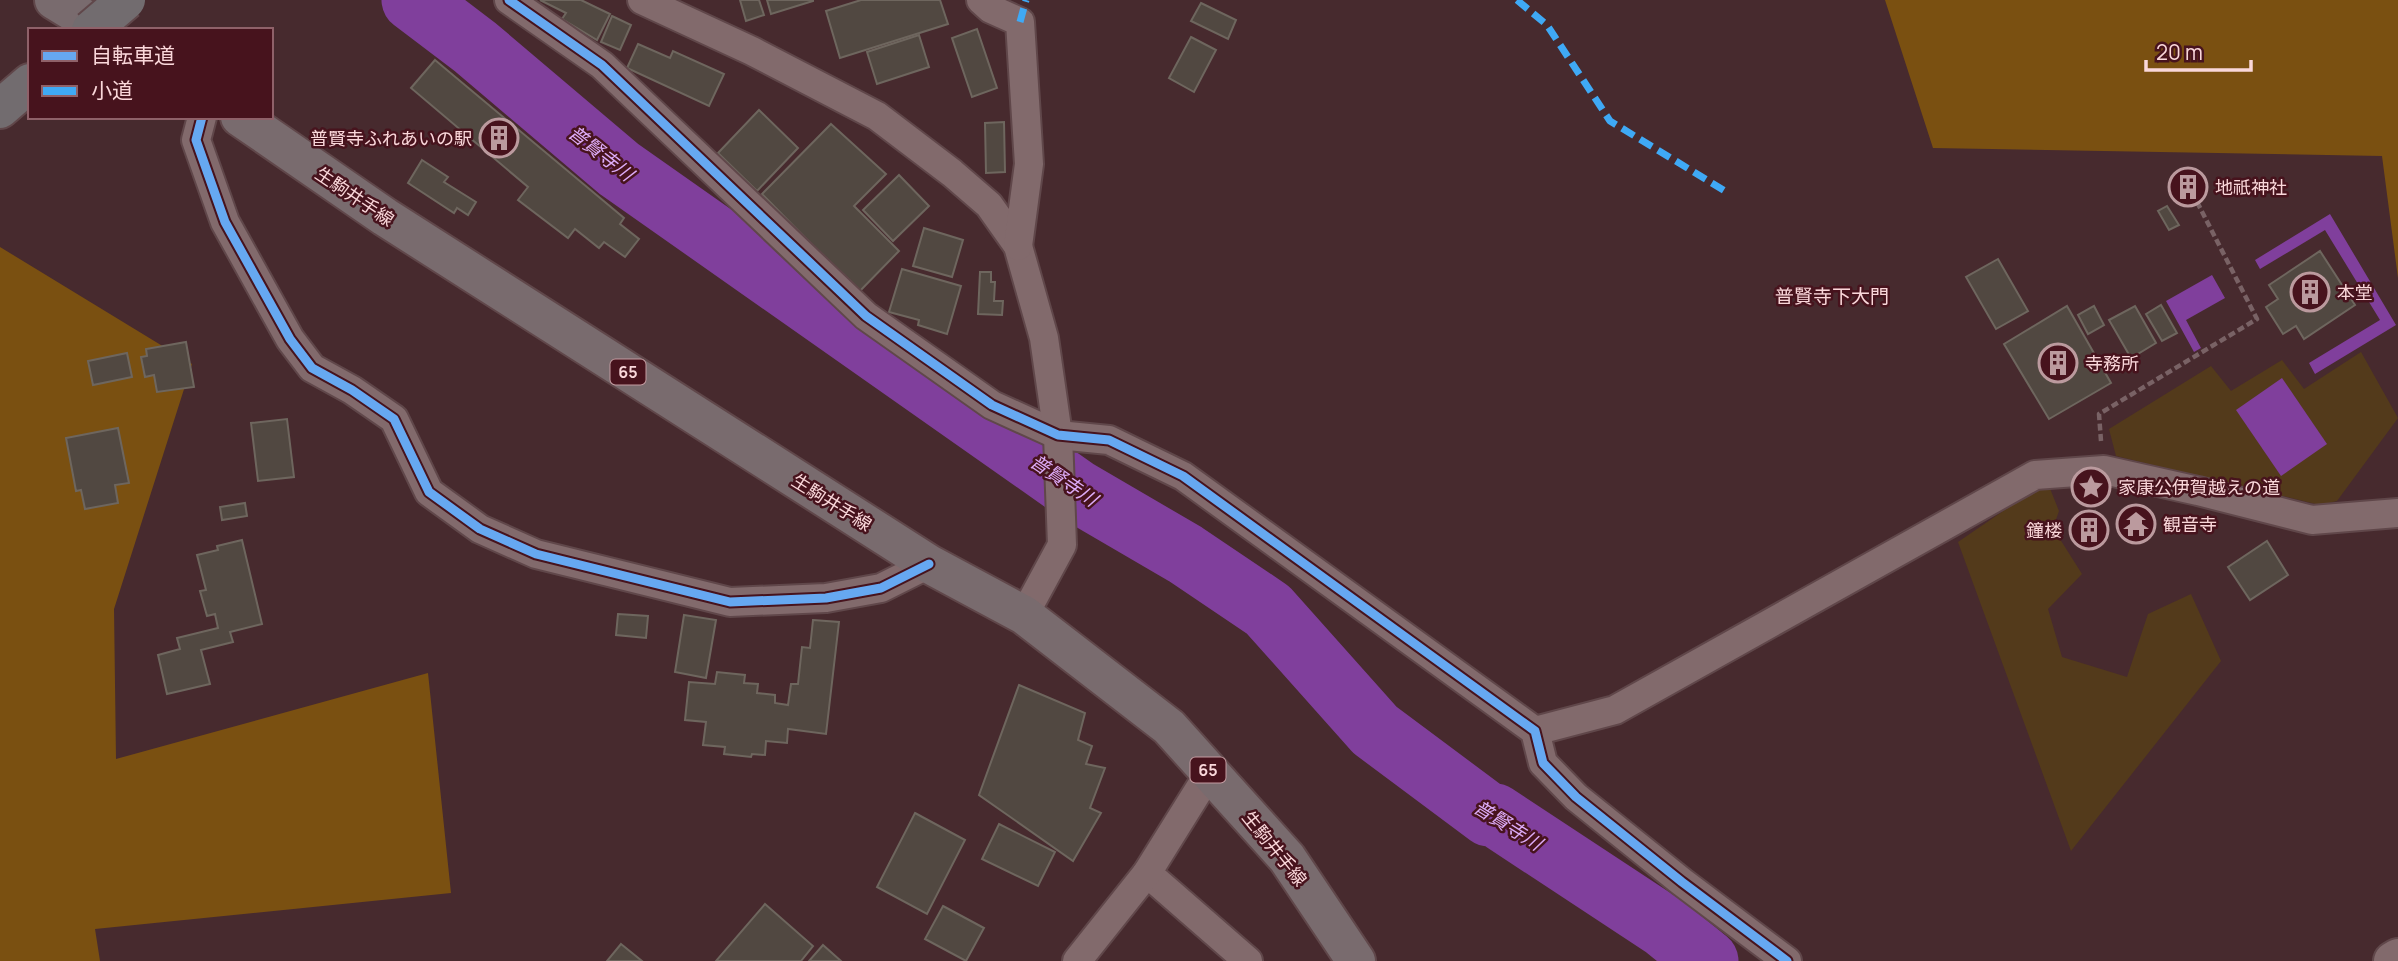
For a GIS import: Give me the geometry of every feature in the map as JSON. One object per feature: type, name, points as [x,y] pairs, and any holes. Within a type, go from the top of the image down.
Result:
[{"type":"highway","points":[[71,9],[126,0]]},
{"type":"highway","points":[[0,109],[28,85]]},
{"type":"main road","points":[[71,9],[100,28]]},
{"type":"main road","name":"生駒井手線","points":[[243,119],[385,217],[929,564],[1024,615],[1169,727],[1287,858],[1356,961]]},
{"type":"street","points":[[509,0],[602,65],[866,316],[992,405],[1058,435],[1110,440],[1183,476],[1535,731],[1543,763],[1576,797],[1787,961]]},
{"type":"street","points":[[642,0],[752,51],[877,116],[989,205],[1018,246],[1044,338],[1058,435],[1062,545],[1024,615]]},
{"type":"street","points":[[981,0],[991,9],[1020,22],[1029,164],[1018,246]]},
{"type":"street","points":[[201,119],[196,139],[225,222],[290,339],[312,368],[352,390],[394,419],[429,492],[480,529],[536,554],[730,602],[827,598],[881,588],[929,564]]},
{"type":"street","points":[[1535,731],[1615,710],[2035,475],[2104,470],[2312,520],[2398,513]]},
{"type":"street","points":[[1077,961],[1147,873],[1210,772]]},
{"type":"street","points":[[1147,873],[1248,961]]},
{"type":"street","points":[[2393,961],[2398,958]]},
{"type":"path","points":[[2104,470],[2099,414],[2257,319],[2195,198]]},
{"type":"shaded area","points":[[1885,0],[2398,0],[2398,278],[2382,156],[1933,148]]},
{"type":"shaded area","points":[[2330,214],[2396,325],[2315,374],[2309,363],[2380,320],[2325,230],[2260,269],[2255,260]]},
{"type":"shaded area","points":[[0,247],[192,364],[114,609],[116,759],[428,673],[451,893],[95,929],[100,961],[0,961]]},
{"type":"shaded area","points":[[2212,275],[2225,298],[2186,320],[2201,348],[2194,352],[2166,301]]},
{"type":"shaded area","points":[[2361,352],[2398,418],[2337,501],[2320,505],[2116,456],[2109,429],[2211,366],[2231,391],[2282,360],[2304,389]]},
{"type":"shaded area","points":[[2282,378],[2327,444],[2281,476],[2236,410]]},
{"type":"shaded area","points":[[2047,481],[2059,511],[2053,528],[2082,574],[2048,609],[2062,657],[2127,677],[2148,614],[2191,594],[2221,661],[2071,851],[1958,542]]},
{"type":"building","points":[[540,0],[581,0],[610,14],[597,40],[562,19],[566,13]]},
{"type":"building","points":[[740,0],[759,0],[764,15],[746,21]]},
{"type":"building","points":[[767,0],[813,0],[813,1],[771,14]]},
{"type":"building","points":[[861,0],[940,0],[948,24],[840,58],[826,11]]},
{"type":"building","points":[[1201,3],[1236,20],[1228,39],[1191,21]]},
{"type":"building","points":[[612,16],[631,25],[620,50],[601,42]]},
{"type":"building","points":[[977,29],[997,88],[972,97],[952,38]]},
{"type":"building","points":[[919,35],[929,67],[877,84],[867,52]]},
{"type":"building","points":[[1191,37],[1216,50],[1194,92],[1169,78]]},
{"type":"building","points":[[638,44],[670,58],[673,51],[724,74],[709,106],[627,68]]},
{"type":"building","name":"普賢寺ふれあいの駅","points":[[435,60],[624,218],[620,224],[639,239],[625,257],[604,242],[599,248],[575,229],[568,238],[518,200],[528,187],[411,88]]},
{"type":"building","points":[[759,110],[798,148],[757,191],[718,153]]},
{"type":"building","points":[[1004,122],[1005,172],[986,173],[985,123]]},
{"type":"building","points":[[831,124],[886,174],[854,206],[899,251],[854,297],[816,260],[822,255],[762,194]]},
{"type":"building","points":[[422,160],[448,177],[444,182],[476,202],[468,215],[457,208],[454,213],[408,183]]},
{"type":"building","name":"地祇神社","points":[[2191,169],[2206,191],[2184,205],[2170,183]]},
{"type":"building","points":[[899,175],[929,206],[893,241],[863,210]]},
{"type":"building","points":[[2167,206],[2179,225],[2169,230],[2158,211]]},
{"type":"building","points":[[924,228],[963,240],[952,277],[913,266]]},
{"type":"building","name":"本堂","points":[[2320,251],[2355,305],[2304,339],[2296,326],[2283,334],[2266,307],[2278,299],[2269,285]]},
{"type":"building","points":[[1998,259],[2028,311],[1996,329],[1966,277]]},
{"type":"building","points":[[902,269],[961,286],[947,334],[918,325],[919,320],[889,312]]},
{"type":"building","points":[[980,272],[991,272],[991,282],[995,282],[994,301],[1003,301],[1002,315],[978,314]]},
{"type":"building","points":[[2161,305],[2177,333],[2162,341],[2146,314]]},
{"type":"building","name":"寺務所","points":[[2067,306],[2111,383],[2049,419],[2004,344]]},
{"type":"building","points":[[2094,306],[2104,325],[2088,334],[2078,315]]},
{"type":"building","points":[[2135,306],[2156,343],[2131,358],[2109,320]]},
{"type":"building","points":[[186,342],[194,387],[157,392],[154,375],[145,377],[141,357],[147,356],[146,349]]},
{"type":"building","points":[[127,353],[132,377],[93,385],[88,361]]},
{"type":"building","points":[[287,419],[294,477],[258,481],[251,423]]},
{"type":"building","points":[[118,428],[129,483],[115,485],[118,503],[85,509],[81,490],[76,491],[66,438]]},
{"type":"building","points":[[245,503],[247,516],[222,520],[220,507]]},
{"type":"building","name":"鐘楼","points":[[2095,511],[2108,531],[2083,548],[2070,528]]},
{"type":"building","points":[[242,540],[262,624],[230,632],[233,642],[201,650],[210,684],[167,694],[158,655],[180,649],[177,638],[218,628],[215,614],[207,616],[200,591],[206,590],[197,555],[218,550],[217,546]]},
{"type":"building","points":[[2267,541],[2288,575],[2250,600],[2228,567]]},
{"type":"building","points":[[618,614],[648,616],[646,638],[616,635]]},
{"type":"building","points":[[684,615],[716,620],[706,678],[675,672]]},
{"type":"building","points":[[813,620],[839,622],[826,734],[788,729],[787,743],[766,741],[765,755],[752,754],[751,757],[724,754],[725,747],[703,745],[706,722],[685,720],[689,682],[715,684],[717,672],[745,675],[744,683],[758,684],[757,693],[775,695],[775,703],[788,705],[791,684],[798,684],[802,647],[810,648]]},
{"type":"building","points":[[1019,685],[1085,713],[1078,740],[1092,746],[1086,764],[1105,768],[1090,808],[1101,813],[1073,861],[979,795]]},
{"type":"building","points":[[915,813],[965,840],[927,914],[877,887]]},
{"type":"building","points":[[999,824],[1055,852],[1038,886],[982,859]]},
{"type":"building","points":[[765,904],[813,946],[801,961],[716,961]]},
{"type":"building","points":[[943,906],[984,928],[966,961],[925,939]]},
{"type":"building","points":[[621,944],[642,961],[607,961]]},
{"type":"building","points":[[823,945],[841,961],[809,961]]},
{"type":"waterway","name":"普賢寺川","points":[[413,0],[475,47],[619,169],[1077,491],[1185,554],[1268,610],[1375,730],[1489,815],[1495,815],[1665,927],[1707,961]]},
{"type":"marked path","points":[[1020,22],[1026,0]]},
{"type":"marked path","points":[[1517,0],[1547,25],[1610,121],[1725,191]]},
{"type":"cycle path","points":[[509,0],[602,65],[866,316],[992,405],[1058,435],[1109,440],[1183,476],[1535,731],[1543,763],[1576,797],[1787,961]]},
{"type":"cycle path","points":[[201,119],[196,140],[225,222],[290,339],[312,368],[352,390],[394,419],[429,492],[480,529],[536,554],[730,602],[826,598],[881,588],[929,564]]},
{"type":"place","name":"普賢寺ふれあいの駅","points":[[499,138]]},
{"type":"place","name":"地祇神社","points":[[2188,187]]},
{"type":"place","name":"本堂","points":[[2310,292]]},
{"type":"place","name":"寺務所","points":[[2058,363]]},
{"type":"place","name":"家康公伊賀越えの道","points":[[2091,487]]},
{"type":"place","name":"観音寺","points":[[2136,524]]},
{"type":"place","name":"鐘楼","points":[[2089,530]]},
{"type":"district","name":"普賢寺下大門","points":[[1832,296]]}]
